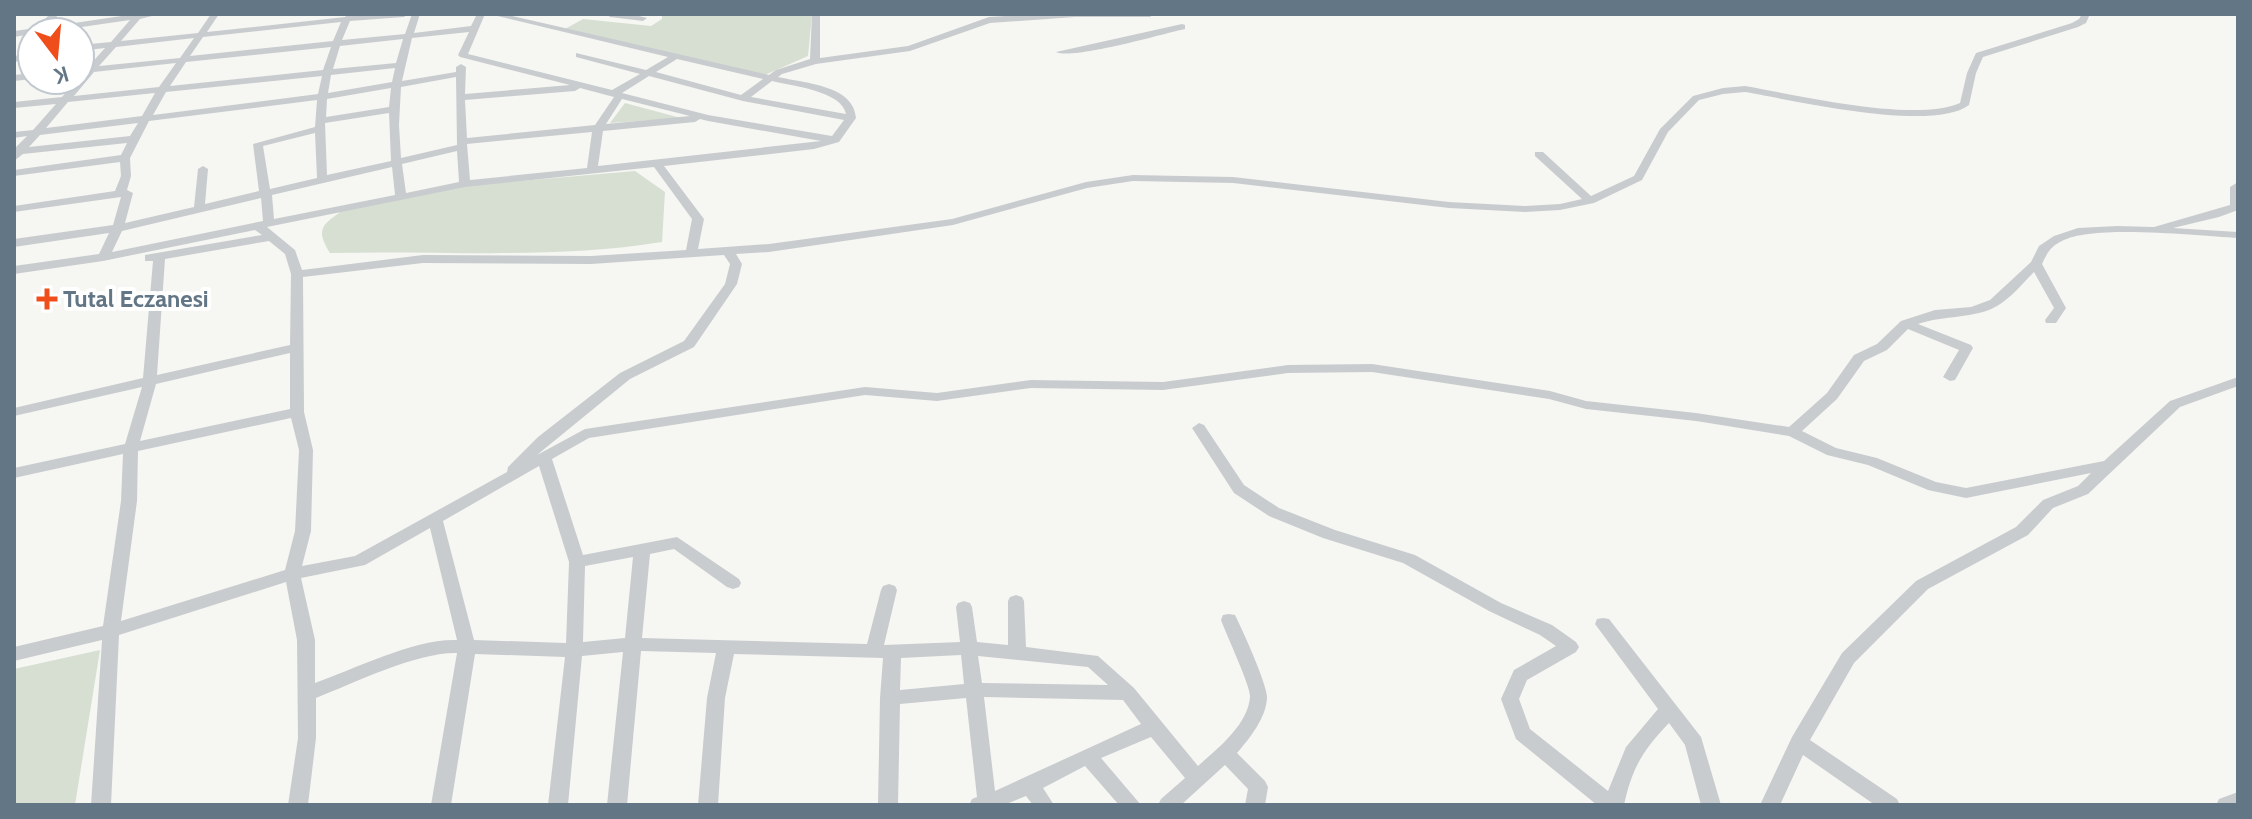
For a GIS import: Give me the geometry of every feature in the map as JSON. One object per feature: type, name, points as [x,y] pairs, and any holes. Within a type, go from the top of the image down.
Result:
[{"type":"street","points":[[107,18],[156,14]]},
{"type":"street","points":[[120,194],[126,176],[125,158],[144,120],[215,14]]},
{"type":"street","points":[[249,28],[259,14]]},
{"type":"street","points":[[274,50],[304,14]]},
{"type":"street","points":[[96,45],[351,17],[404,14]]},
{"type":"street","points":[[401,196],[395,160],[394,85],[416,14]]},
{"type":"street","points":[[465,184],[460,74],[472,29],[481,14]]},
{"type":"street","points":[[610,14],[643,18]]},
{"type":"street","points":[[815,61],[816,14]]},
{"type":"street","points":[[743,98],[779,72],[815,61],[910,48],[989,20],[1150,14]]},
{"type":"street","points":[[297,274],[423,259],[591,260],[728,251],[864,237],[953,222],[1086,185],[1133,178],[1233,180],[1379,200],[1525,209],[1590,201],[1638,178],[1664,131],[1696,98],[1745,89],[1880,111],[1948,112],[1964,105],[1967,78],[1979,55],[2075,25],[2083,21],[2086,14]]},
{"type":"street","points":[[96,67],[139,15]]},
{"type":"street","points":[[14,273],[159,256],[401,196],[465,184],[814,146],[835,140],[851,118],[852,109],[846,101],[830,92],[497,15]]},
{"type":"street","points":[[371,39],[380,16]]},
{"type":"street","points":[[322,178],[320,97],[335,43],[351,17]]},
{"type":"street","points":[[1061,52],[1083,50],[1182,27]]},
{"type":"street","points":[[96,70],[472,29]]},
{"type":"street","points":[[463,55],[708,118],[835,140]]},
{"type":"street","points":[[579,55],[743,98],[851,118]]},
{"type":"street","points":[[592,169],[598,128],[617,94],[673,58]]},
{"type":"street","points":[[14,105],[401,65]]},
{"type":"street","points":[[14,135],[320,97],[460,74]]},
{"type":"street","points":[[461,97],[591,87]]},
{"type":"street","points":[[16,154],[68,96]]},
{"type":"street","points":[[298,805],[307,738],[306,640],[292,574],[304,518],[306,450],[297,412],[297,274],[291,253],[266,229],[266,193],[258,144],[319,125],[392,110]]},
{"type":"street","points":[[14,243],[118,228],[462,145],[708,118]]},
{"type":"street","points":[[16,154],[134,139]]},
{"type":"street","points":[[1539,154],[1590,201]]},
{"type":"street","points":[[14,173],[125,158]]},
{"type":"street","points":[[657,164],[698,219],[691,254]]},
{"type":"street","points":[[199,209],[203,169]]},
{"type":"street","points":[[2147,232],[2236,207],[2235,187],[2238,185]]},
{"type":"street","points":[[14,209],[127,193],[118,228],[103,257]]},
{"type":"street","points":[[14,273],[266,229]]},
{"type":"street","points":[[1792,432],[1832,396],[1859,358],[1882,347],[1906,324],[1935,314],[1973,311],[1994,303],[2036,264],[2043,248],[2058,238],[2078,231],[2117,229],[2238,235]]},
{"type":"street","points":[[503,481],[543,440],[625,376],[689,344],[731,284],[736,264],[728,251]]},
{"type":"street","points":[[101,805],[111,631],[129,501],[131,447],[150,382],[159,256]]},
{"type":"street","points":[[2036,264],[2060,308],[2051,320]]},
{"type":"street","points":[[1906,324],[1966,348],[1950,377]]},
{"type":"street","points":[[14,412],[298,347]]},
{"type":"street","points":[[14,654],[111,631],[292,574],[359,561],[585,434],[865,391],[937,397],[1031,384],[1163,386],[1288,369],[1372,368],[1550,395],[1586,405],[1792,432],[1832,452],[1872,461],[1933,486],[1966,493],[2109,465]]},
{"type":"street","points":[[1770,805],[1799,742],[1848,658],[1922,585],[2022,531],[2048,504],[2083,490],[2175,404],[2238,381]]},
{"type":"street","points":[[14,473],[297,412]]},
{"type":"street","points":[[1199,428],[1239,489],[1274,512],[1329,534],[1409,559],[1495,607],[1546,630],[1570,647],[1520,675],[1510,699],[1523,734],[1613,805],[1632,748],[1668,711]]},
{"type":"street","points":[[544,457],[577,562],[574,650],[558,805]]},
{"type":"street","points":[[435,519],[467,647],[441,805]]},
{"type":"street","points":[[577,562],[677,543],[733,583]]},
{"type":"street","points":[[617,805],[642,549]]},
{"type":"street","points":[[888,805],[889,698],[883,651],[889,590]]},
{"type":"street","points":[[1016,601],[1017,654]]},
{"type":"street","points":[[964,607],[975,690],[983,803],[1030,786],[1087,756],[1154,727]]},
{"type":"street","points":[[1168,805],[1226,754],[1248,728],[1259,694],[1229,620]]},
{"type":"street","points":[[1603,624],[1694,742],[1711,805]]},
{"type":"street","points":[[305,694],[410,655],[448,646],[574,650],[633,644],[883,651],[970,648],[1092,661],[1128,693],[1197,778]]},
{"type":"street","points":[[708,805],[716,698],[726,648]]},
{"type":"street","points":[[889,698],[975,690],[1128,693]]},
{"type":"street","points":[[1799,742],[1890,805]]},
{"type":"street","points":[[1226,754],[1258,787],[1255,805]]},
{"type":"street","points":[[1087,756],[1131,805]]},
{"type":"street","points":[[1030,786],[1044,805]]},
{"type":"shaded area","points":[[662,14],[812,14],[808,56],[765,75],[565,29],[583,19],[651,26],[662,19]]},
{"type":"shaded area","points":[[625,103],[681,118],[610,123]]},
{"type":"shaded area","points":[[635,171],[665,192],[662,242],[538,253],[330,253],[323,238],[323,228],[343,210],[460,186]]},
{"type":"shaded area","points":[[100,650],[75,805],[14,805],[14,669]]},
{"type":"place","name":"Tutal Eczanesi","points":[[47,299]]}]
